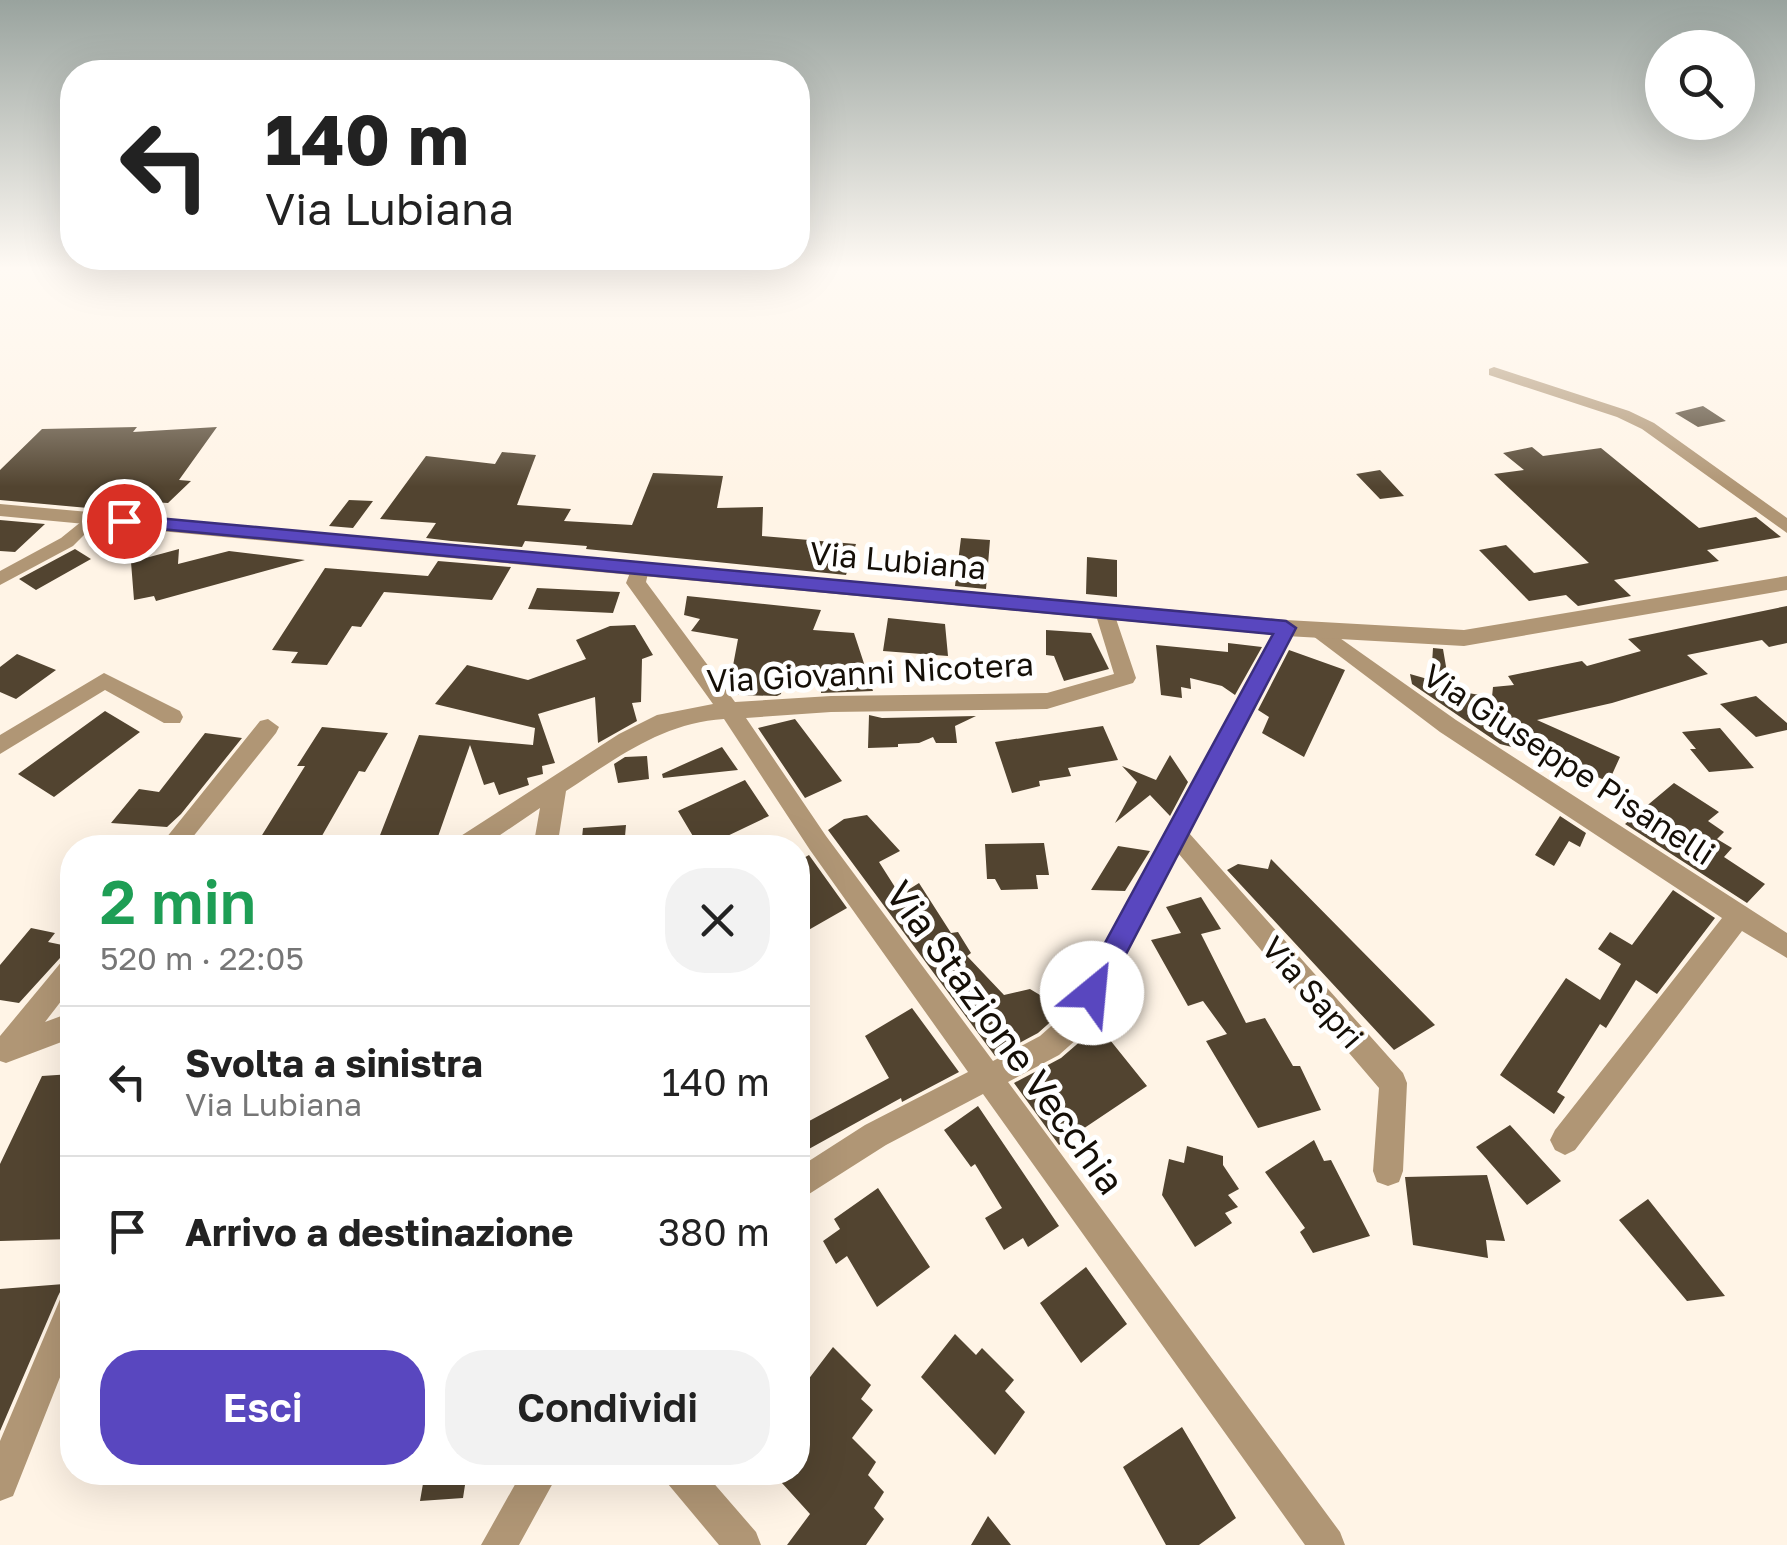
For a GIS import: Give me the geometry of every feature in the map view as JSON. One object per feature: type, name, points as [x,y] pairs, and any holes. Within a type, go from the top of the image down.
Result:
[{"type":"street","points":[[1494,372],[1648,426],[1787,528]]},
{"type":"street","name":"Via Lubiana","points":[[0,510],[1286,628],[1464,638],[1787,583]]},
{"type":"street","points":[[0,578],[66,542],[92,518]]},
{"type":"street","name":"Via Stazione Vecchia","points":[[640,570],[636,583],[730,711],[818,843],[1327,1545]]},
{"type":"street","name":"Via Giovanni Nicotera","points":[[483,835],[627,740],[665,721],[730,711],[831,704],[1046,701],[1126,678],[1105,612]]},
{"type":"street","points":[[810,1176],[829,1161],[1054,1046],[1077,1021],[1286,628]]},
{"type":"street","name":"Via Giuseppe Pisanelli","points":[[1320,630],[1448,726],[1787,947]]},
{"type":"street","points":[[0,746],[104,680],[172,717]]},
{"type":"street","points":[[181,835],[268,727]]},
{"type":"street","points":[[548,835],[555,790]]},
{"type":"street","name":"Via Sapri","points":[[1176,834],[1393,1083],[1388,1171]]},
{"type":"street","points":[[1565,1140],[1740,916]]},
{"type":"street","points":[[3,1051],[60,982]]},
{"type":"street","points":[[3,1051],[60,1030]]},
{"type":"street","points":[[0,1483],[60,1337]]},
{"type":"street","points":[[500,1545],[535,1485]]},
{"type":"street","points":[[691,1485],[742,1545]]},
{"type":"building","points":[[1703,406],[1726,421],[1698,427],[1675,413]]},
{"type":"building","points":[[137,427],[133,432],[217,427],[179,480],[191,481],[168,503],[97,499],[88,508],[0,500],[0,470],[42,429]]},
{"type":"building","points":[[1532,447],[1543,456],[1601,448],[1699,528],[1756,517],[1781,537],[1707,550],[1719,561],[1614,580],[1631,596],[1578,606],[1566,595],[1529,601],[1479,550],[1506,545],[1534,573],[1589,563],[1494,474],[1524,470],[1503,453]]},
{"type":"building","points":[[502,452],[536,455],[517,505],[571,509],[564,521],[632,525],[653,473],[723,476],[717,508],[763,507],[762,536],[856,544],[846,575],[586,549],[587,546],[525,541],[522,547],[426,538],[436,523],[380,519],[426,456],[495,464]]},
{"type":"building","points":[[1380,470],[1404,496],[1380,499],[1356,474]]},
{"type":"building","points":[[349,500],[373,501],[353,528],[329,526]]},
{"type":"building","points":[[0,520],[45,524],[15,552],[0,551]]},
{"type":"building","points":[[961,538],[990,540],[986,589],[955,586]]},
{"type":"building","points":[[75,549],[91,559],[36,590],[19,579]]},
{"type":"building","points":[[179,549],[178,564],[229,551],[305,560],[156,601],[154,596],[134,600],[131,562]]},
{"type":"building","points":[[1087,557],[1117,560],[1117,597],[1086,594]]},
{"type":"building","points":[[438,561],[511,567],[492,600],[384,592],[361,627],[352,626],[327,665],[291,663],[298,652],[272,650],[325,568],[428,576]]},
{"type":"building","points":[[537,588],[620,592],[613,613],[528,609]]},
{"type":"building","points":[[687,596],[821,610],[813,630],[854,633],[873,691],[821,693],[821,670],[783,678],[781,694],[777,696],[739,695],[729,687],[738,639],[691,631],[700,619],[684,615]]},
{"type":"building","points":[[1787,606],[1787,643],[1769,647],[1762,640],[1687,655],[1708,674],[1612,703],[1537,720],[1620,757],[1610,779],[1602,779],[1510,736],[1512,747],[1500,744],[1412,684],[1410,674],[1431,680],[1433,648],[1443,649],[1450,690],[1492,697],[1493,687],[1514,685],[1508,676],[1582,661],[1587,666],[1641,651],[1628,639]]},
{"type":"building","points":[[888,618],[945,624],[948,656],[883,651]]},
{"type":"building","points":[[635,625],[653,655],[642,659],[641,702],[632,703],[637,721],[598,743],[595,697],[538,714],[555,763],[542,766],[543,774],[527,778],[529,785],[499,795],[494,782],[484,785],[470,745],[439,835],[380,835],[419,735],[533,745],[535,728],[435,704],[467,665],[528,680],[586,659],[576,640],[610,626]]},
{"type":"building","points":[[1046,630],[1091,633],[1109,669],[1064,681],[1054,656],[1046,655]]},
{"type":"building","points":[[1228,643],[1262,647],[1235,695],[1222,686],[1190,678],[1191,689],[1181,687],[1182,698],[1161,695],[1156,645],[1228,652]]},
{"type":"building","points":[[1289,650],[1345,670],[1304,757],[1262,733],[1269,717],[1258,710]]},
{"type":"building","points":[[17,654],[56,670],[16,699],[0,692],[0,667]]},
{"type":"building","points":[[1756,696],[1787,723],[1787,730],[1756,737],[1720,704]]},
{"type":"building","points":[[105,711],[140,732],[54,797],[18,774]]},
{"type":"building","points":[[869,715],[976,716],[955,726],[957,743],[936,743],[933,737],[898,747],[868,748]]},
{"type":"building","points":[[795,719],[842,781],[805,798],[758,728]]},
{"type":"building","points":[[1103,726],[1118,760],[1068,768],[1071,776],[1039,781],[1040,786],[1012,793],[995,742]]},
{"type":"building","points":[[322,727],[388,733],[365,772],[359,771],[322,835],[262,835],[305,766],[297,766]]},
{"type":"building","points":[[1720,728],[1754,768],[1709,772],[1682,732]]},
{"type":"building","points":[[205,733],[242,738],[181,814],[167,827],[111,823],[139,789],[159,792]]},
{"type":"building","points":[[722,747],[738,770],[663,778],[662,774]]},
{"type":"building","points":[[1170,755],[1188,782],[1170,816],[1150,795],[1115,823],[1137,782],[1122,766],[1156,780]]},
{"type":"building","points":[[647,756],[649,779],[618,783],[614,764],[625,757]]},
{"type":"building","points":[[745,780],[769,816],[729,835],[692,835],[678,811]]},
{"type":"building","points":[[1674,783],[1719,812],[1708,821],[1724,832],[1717,839],[1732,848],[1724,857],[1765,884],[1747,903],[1625,824]]},
{"type":"building","points":[[867,815],[900,851],[879,862],[900,895],[919,883],[951,933],[958,932],[971,953],[967,956],[1004,995],[1030,989],[1040,995],[1047,986],[1064,1010],[1038,1033],[995,1056],[828,830],[844,819]]},
{"type":"building","points":[[1560,816],[1586,833],[1580,847],[1569,841],[1554,866],[1535,855]]},
{"type":"building","points":[[626,825],[625,835],[582,835],[583,828]]},
{"type":"building","points":[[1044,843],[1049,875],[1036,875],[1038,889],[1001,890],[995,879],[987,879],[985,844]]},
{"type":"building","points":[[1118,846],[1150,851],[1125,891],[1091,890]]},
{"type":"building","points":[[810,856],[847,908],[810,929]]},
{"type":"building","points":[[1271,859],[1435,1025],[1394,1050],[1227,870],[1238,864],[1268,869]]},
{"type":"building","points":[[1673,890],[1715,918],[1657,994],[1636,980],[1606,1028],[1600,1024],[1557,1092],[1565,1097],[1554,1114],[1500,1075],[1566,978],[1600,1000],[1621,964],[1598,949],[1610,932],[1632,945]]},
{"type":"building","points":[[1201,897],[1221,929],[1201,934],[1246,1023],[1265,1018],[1293,1066],[1300,1066],[1321,1110],[1258,1128],[1206,1041],[1227,1034],[1203,1001],[1188,1006],[1151,940],[1181,933],[1166,907]]},
{"type":"building","points":[[31,928],[55,933],[48,942],[60,944],[60,958],[19,1003],[0,1000],[0,965]]},
{"type":"building","points":[[912,1008],[959,1072],[902,1102],[901,1098],[810,1148],[810,1121],[889,1078],[865,1036]]},
{"type":"building","points":[[1102,1030],[1147,1086],[1059,1145],[1014,1083],[1061,1058],[1090,1033],[1094,1038]]},
{"type":"building","points":[[60,1075],[60,1239],[0,1241],[0,1164],[42,1076]]},
{"type":"building","points":[[978,1106],[1059,1226],[1028,1247],[1023,1238],[1004,1250],[985,1218],[1002,1208],[975,1164],[971,1167],[944,1130]]},
{"type":"building","points":[[1510,1125],[1561,1181],[1527,1205],[1476,1147]]},
{"type":"building","points":[[1314,1140],[1324,1161],[1331,1160],[1370,1236],[1313,1253],[1300,1232],[1305,1228],[1265,1172]]},
{"type":"building","points":[[1187,1146],[1223,1156],[1223,1165],[1239,1189],[1228,1195],[1238,1207],[1225,1213],[1232,1223],[1195,1247],[1162,1195],[1169,1159],[1184,1163]]},
{"type":"building","points":[[1487,1175],[1505,1241],[1486,1240],[1488,1258],[1413,1245],[1405,1177]]},
{"type":"building","points":[[878,1188],[930,1267],[877,1307],[847,1256],[836,1264],[823,1241],[840,1229],[834,1219]]},
{"type":"building","points":[[1648,1199],[1725,1296],[1687,1301],[1619,1220]]},
{"type":"building","points":[[1086,1267],[1127,1324],[1081,1363],[1040,1303]]},
{"type":"building","points":[[60,1284],[0,1431],[0,1289]]},
{"type":"building","points":[[955,1334],[976,1355],[982,1348],[1014,1380],[1005,1391],[1025,1412],[995,1455],[921,1377]]},
{"type":"building","points":[[833,1347],[871,1385],[861,1399],[873,1410],[852,1438],[876,1462],[868,1475],[884,1492],[874,1508],[884,1519],[866,1545],[787,1545],[810,1514],[784,1485],[810,1485],[810,1377]]},
{"type":"building","points":[[1182,1427],[1236,1518],[1199,1545],[1166,1545],[1123,1467]]},
{"type":"building","points":[[423,1485],[465,1485],[463,1498],[420,1501]]},
{"type":"building","points":[[988,1516],[1011,1545],[971,1545]]},
{"type":"route","points":[[124,521],[1286,628],[1092,993]]}]
